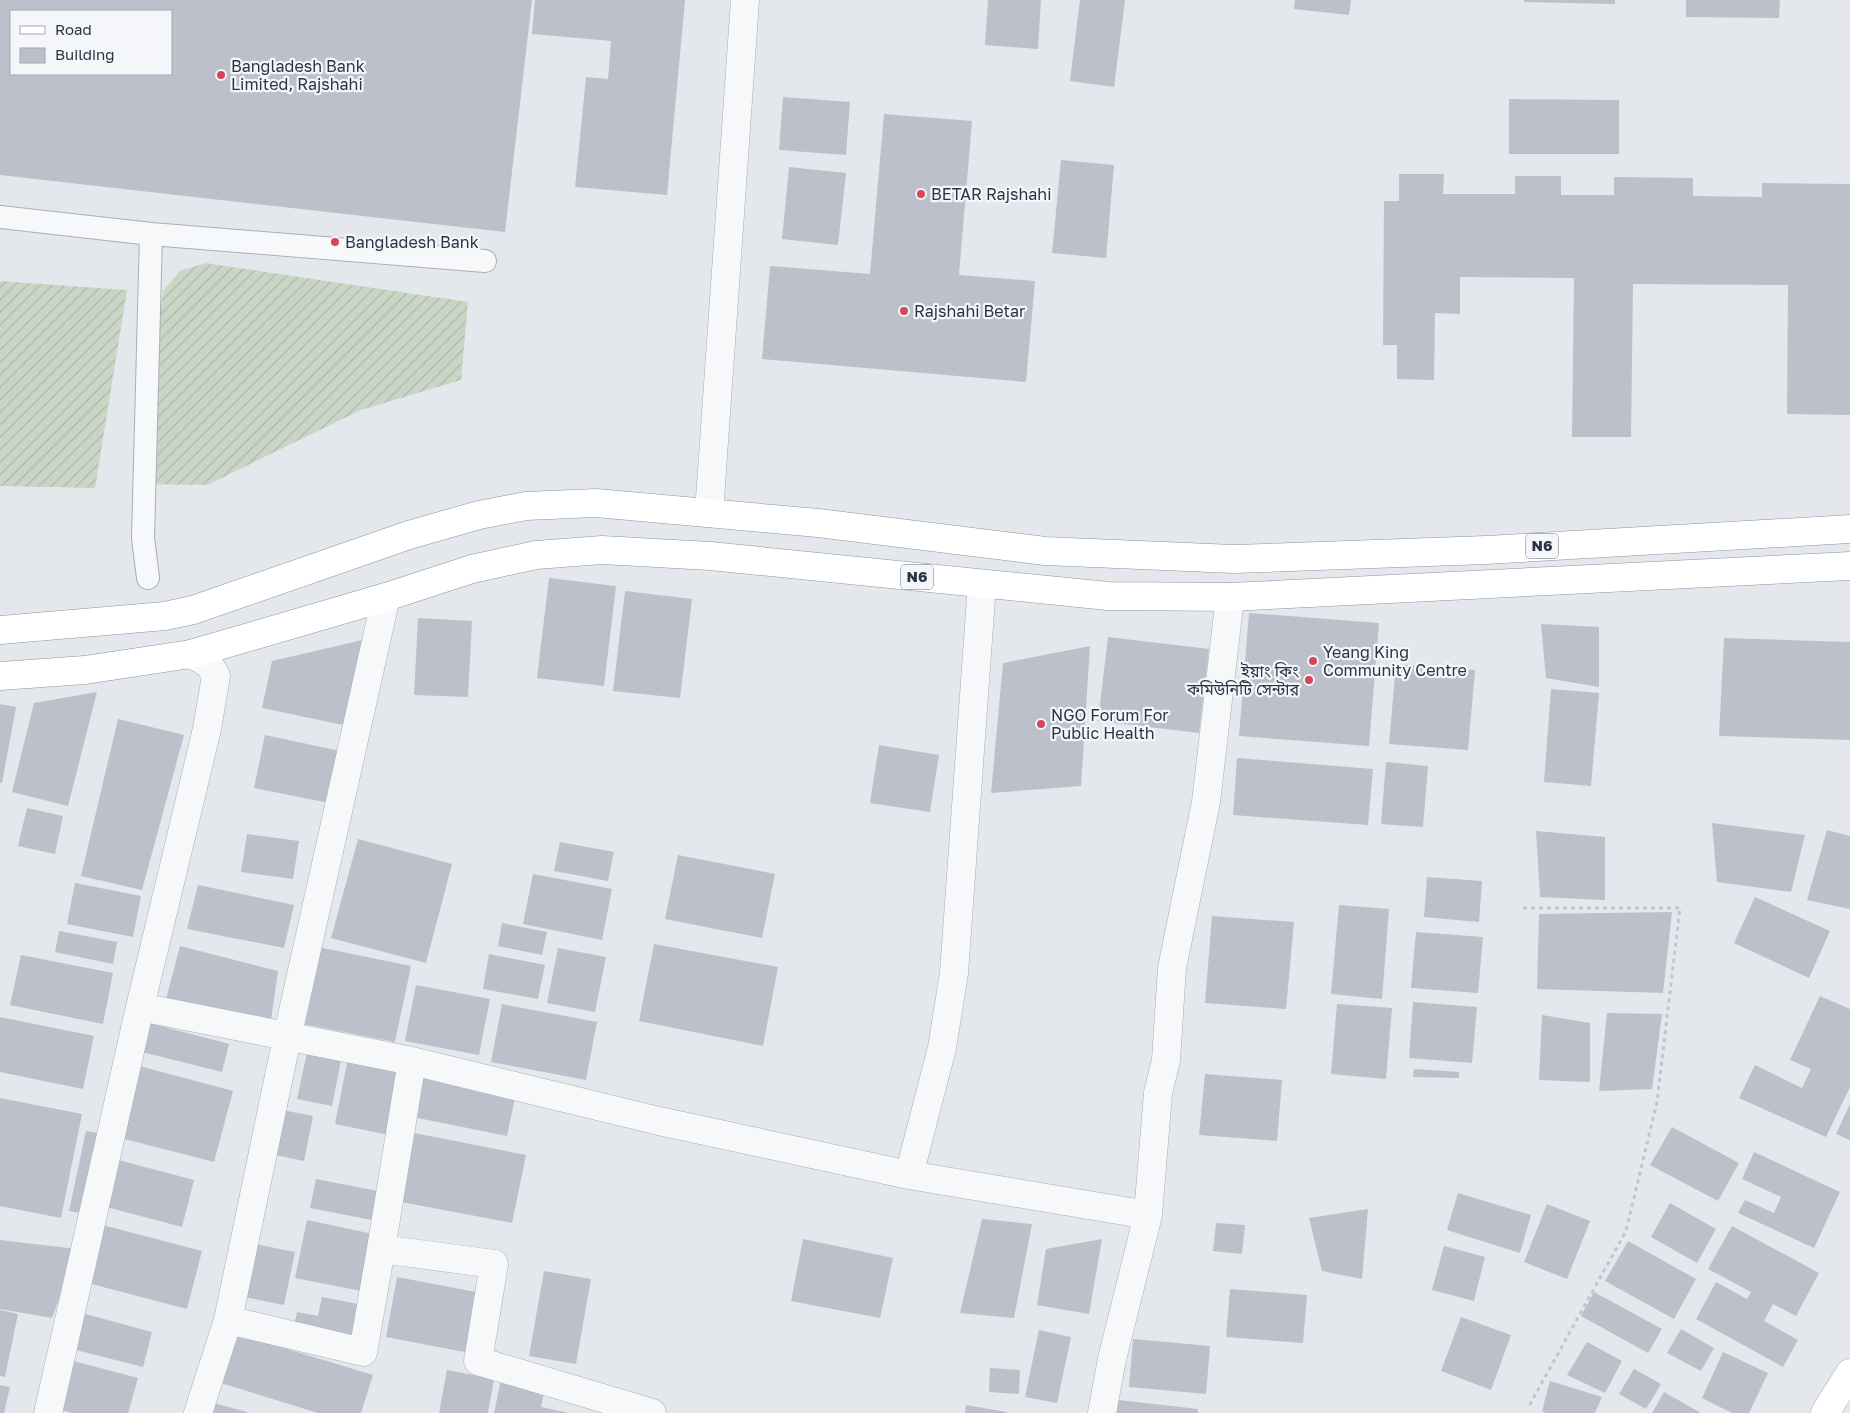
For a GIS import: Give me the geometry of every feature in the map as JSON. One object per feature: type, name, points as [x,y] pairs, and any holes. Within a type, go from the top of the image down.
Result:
[{"type":"main road","name":"N6","points":[[0,630],[165,616],[193,610],[409,535],[479,514],[526,506],[596,502],[818,523],[1045,551],[1234,559],[1486,550],[1850,529]]},
{"type":"main road","name":"N6","points":[[0,676],[85,670],[191,654],[386,597],[472,569],[536,555],[602,550],[710,556],[1108,596],[1230,597],[1850,566]]},
{"type":"main road","points":[[1825,1413],[1850,1373]]},
{"type":"street","points":[[709,513],[745,0]]},
{"type":"street","points":[[909,1175],[942,1048],[954,973],[982,584]]},
{"type":"street","points":[[198,1413],[228,1320],[287,1038],[386,597]]},
{"type":"street","points":[[1102,1413],[1112,1359],[1148,1215],[1158,1094],[1166,1060],[1172,968],[1206,802],[1230,597]]},
{"type":"street","points":[[48,1413],[140,1007],[207,729],[216,676],[208,664],[191,654]]},
{"type":"street","points":[[140,1007],[287,1038],[412,1060],[659,1121],[909,1175],[1148,1215]]},
{"type":"street","points":[[228,1320],[363,1352],[412,1060]]},
{"type":"street","points":[[381,1249],[494,1264],[478,1361],[652,1413]]},
{"type":"lane","points":[[0,216],[151,234],[485,261]]},
{"type":"lane","points":[[148,578],[143,538],[151,234]]},
{"type":"path","points":[[1522,908],[1680,908],[1657,1102],[1626,1231],[1529,1406]]},
{"type":"green space","points":[[206,263],[468,302],[461,380],[361,410],[207,485],[137,484],[163,291],[180,271]]},
{"type":"green space","points":[[0,281],[127,290],[95,488],[0,486]]},
{"type":"building","points":[[0,0],[532,0],[505,232],[0,175]]},
{"type":"building","points":[[535,0],[685,0],[667,195],[575,187],[586,77],[608,79],[611,41],[532,34]]},
{"type":"building","points":[[988,0],[1041,0],[1038,49],[985,45]]},
{"type":"building","points":[[1080,0],[1125,0],[1114,87],[1070,81]]},
{"type":"building","points":[[1295,0],[1351,0],[1349,15],[1294,9]]},
{"type":"building","points":[[1524,0],[1615,0],[1615,4],[1524,2]]},
{"type":"building","points":[[1686,0],[1780,0],[1779,18],[1686,17]]},
{"type":"building","points":[[783,97],[850,102],[846,155],[779,150]]},
{"type":"building","points":[[1509,99],[1619,100],[1619,154],[1509,154]]},
{"type":"building","name":"BETAR Rajshahi","points":[[884,114],[972,121],[959,275],[1035,281],[1026,382],[762,359],[770,266],[870,274]]},
{"type":"building","points":[[1061,160],[1114,165],[1106,258],[1052,253]]},
{"type":"building","points":[[789,167],[846,173],[838,245],[782,239]]},
{"type":"building","points":[[1399,174],[1444,174],[1443,194],[1515,194],[1515,176],[1561,176],[1561,195],[1614,195],[1614,177],[1693,178],[1693,196],[1762,197],[1762,183],[1850,184],[1850,415],[1787,414],[1788,285],[1633,284],[1631,437],[1572,437],[1574,278],[1460,277],[1460,314],[1435,313],[1434,380],[1397,379],[1397,345],[1383,345],[1384,201],[1399,201]]},
{"type":"building","points":[[549,578],[616,586],[604,686],[537,678]]},
{"type":"building","points":[[625,591],[692,599],[680,698],[613,691]]},
{"type":"building","name":"ইয়াং কিং কমিউনিটি সেন্টার","points":[[1249,613],[1379,623],[1369,746],[1239,736]]},
{"type":"building","points":[[418,618],[472,621],[468,697],[414,695]]},
{"type":"building","points":[[1541,624],[1599,627],[1599,687],[1546,678]]},
{"type":"building","points":[[1108,637],[1209,649],[1199,733],[1098,721]]},
{"type":"building","points":[[1724,638],[1850,642],[1850,740],[1719,736]]},
{"type":"building","points":[[367,639],[353,727],[262,708],[272,661]]},
{"type":"building","name":"NGO Forum For Public Health","points":[[1090,646],[1081,786],[991,793],[1003,663]]},
{"type":"building","points":[[1396,664],[1475,670],[1468,750],[1389,744]]},
{"type":"building","points":[[1551,689],[1599,693],[1591,786],[1544,782]]},
{"type":"building","points":[[97,692],[68,806],[12,792],[34,703]]},
{"type":"building","points":[[0,704],[16,707],[2,783],[0,783]]},
{"type":"building","points":[[118,719],[184,735],[142,890],[81,876]]},
{"type":"building","points":[[265,735],[340,751],[329,803],[254,788]]},
{"type":"building","points":[[879,745],[939,755],[930,812],[870,803]]},
{"type":"building","points":[[1237,758],[1373,769],[1368,825],[1233,815]]},
{"type":"building","points":[[1386,762],[1428,766],[1423,827],[1381,824]]},
{"type":"building","points":[[27,808],[63,816],[55,854],[18,846]]},
{"type":"building","points":[[1712,823],[1805,835],[1791,892],[1717,882]]},
{"type":"building","points":[[1827,830],[1850,836],[1850,909],[1807,900]]},
{"type":"building","points":[[1536,831],[1605,837],[1605,900],[1540,897]]},
{"type":"building","points":[[247,834],[299,841],[293,879],[241,872]]},
{"type":"building","points":[[358,839],[452,864],[426,963],[331,938]]},
{"type":"building","points":[[560,842],[614,852],[608,881],[554,871]]},
{"type":"building","points":[[678,855],[775,874],[762,938],[665,919]]},
{"type":"building","points":[[533,874],[612,889],[602,940],[523,924]]},
{"type":"building","points":[[1427,877],[1482,881],[1479,922],[1424,917]]},
{"type":"building","points":[[75,883],[141,896],[133,937],[67,924]]},
{"type":"building","points":[[198,885],[294,905],[284,948],[187,929]]},
{"type":"building","points":[[1755,897],[1830,931],[1809,978],[1734,943]]},
{"type":"building","points":[[1339,905],[1389,909],[1382,999],[1331,994]]},
{"type":"building","points":[[1672,912],[1663,993],[1537,989],[1539,914]]},
{"type":"building","points":[[1212,916],[1294,922],[1286,1009],[1205,1003]]},
{"type":"building","points":[[502,923],[547,932],[542,955],[498,946]]},
{"type":"building","points":[[59,931],[117,942],[113,964],[55,952]]},
{"type":"building","points":[[1416,932],[1483,937],[1478,993],[1411,988]]},
{"type":"building","points":[[654,944],[778,967],[763,1046],[639,1021]]},
{"type":"building","points":[[180,946],[278,971],[271,1020],[166,999]]},
{"type":"building","points":[[313,946],[411,966],[395,1042],[298,1023]]},
{"type":"building","points":[[558,948],[606,957],[595,1012],[547,1003]]},
{"type":"building","points":[[489,954],[545,965],[538,999],[483,989]]},
{"type":"building","points":[[21,955],[113,973],[103,1024],[10,1005]]},
{"type":"building","points":[[416,985],[490,999],[479,1055],[405,1041]]},
{"type":"building","points":[[1820,996],[1850,1009],[1850,1087],[1826,1137],[1739,1098],[1755,1065],[1802,1088],[1811,1069],[1790,1060]]},
{"type":"building","points":[[1413,1002],[1477,1007],[1472,1063],[1409,1058]]},
{"type":"building","points":[[502,1004],[597,1022],[586,1080],[491,1062]]},
{"type":"building","points":[[1337,1004],[1392,1008],[1386,1079],[1331,1074]]},
{"type":"building","points":[[1607,1013],[1662,1014],[1652,1089],[1599,1091]]},
{"type":"building","points":[[1542,1015],[1590,1023],[1590,1082],[1539,1080]]},
{"type":"building","points":[[0,1017],[94,1036],[83,1089],[0,1072]]},
{"type":"building","points":[[141,1021],[229,1044],[222,1072],[134,1050]]},
{"type":"building","points":[[308,1048],[342,1055],[332,1106],[297,1099]]},
{"type":"building","points":[[349,1053],[404,1064],[389,1135],[335,1124]]},
{"type":"building","points":[[128,1063],[233,1091],[214,1162],[109,1135]]},
{"type":"building","points":[[1414,1069],[1459,1072],[1459,1078],[1413,1077]]},
{"type":"building","points":[[417,1074],[516,1093],[507,1136],[408,1116]]},
{"type":"building","points":[[1205,1074],[1282,1080],[1277,1141],[1199,1135]]},
{"type":"building","points":[[0,1098],[82,1114],[61,1218],[0,1206]]},
{"type":"building","points":[[1850,1104],[1850,1140],[1836,1134]]},
{"type":"building","points":[[262,1106],[313,1116],[304,1161],[252,1150]]},
{"type":"building","points":[[1672,1127],[1739,1163],[1718,1201],[1650,1165]]},
{"type":"building","points":[[86,1131],[102,1134],[86,1214],[69,1211]]},
{"type":"building","points":[[409,1132],[526,1155],[512,1223],[396,1201]]},
{"type":"building","points":[[1754,1152],[1840,1192],[1814,1248],[1738,1213],[1745,1200],[1774,1213],[1781,1197],[1742,1179]]},
{"type":"building","points":[[107,1157],[194,1180],[182,1227],[95,1204]]},
{"type":"building","points":[[316,1179],[383,1192],[377,1221],[310,1208]]},
{"type":"building","points":[[1458,1193],[1531,1215],[1520,1253],[1447,1230]]},
{"type":"building","points":[[1670,1203],[1716,1229],[1697,1263],[1651,1237]]},
{"type":"building","points":[[1547,1204],[1590,1221],[1567,1279],[1524,1262]]},
{"type":"building","points":[[1368,1209],[1362,1279],[1322,1271],[1309,1218]]},
{"type":"building","points":[[982,1219],[1032,1224],[1014,1318],[960,1313]]},
{"type":"building","points":[[307,1220],[373,1234],[361,1291],[295,1278]]},
{"type":"building","points":[[95,1223],[202,1251],[187,1309],[80,1281]]},
{"type":"building","points":[[1216,1223],[1245,1225],[1242,1254],[1213,1251]]},
{"type":"building","points":[[1732,1226],[1819,1273],[1796,1316],[1773,1304],[1764,1321],[1798,1340],[1783,1367],[1696,1319],[1716,1282],[1747,1299],[1751,1292],[1708,1269]]},
{"type":"building","points":[[231,1239],[295,1252],[284,1305],[220,1292]]},
{"type":"building","points":[[803,1239],[893,1258],[880,1318],[791,1301]]},
{"type":"building","points":[[1102,1239],[1089,1314],[1037,1305],[1046,1249]]},
{"type":"building","points":[[0,1240],[77,1249],[52,1318],[0,1309]]},
{"type":"building","points":[[1628,1241],[1696,1279],[1674,1319],[1605,1281]]},
{"type":"building","points":[[1444,1246],[1485,1257],[1474,1301],[1432,1290]]},
{"type":"building","points":[[544,1271],[591,1279],[576,1364],[529,1356]]},
{"type":"building","points":[[397,1277],[481,1293],[470,1353],[386,1337]]},
{"type":"building","points":[[1230,1289],[1307,1295],[1303,1343],[1226,1337]]},
{"type":"building","points":[[1594,1292],[1662,1329],[1648,1353],[1581,1316]]},
{"type":"building","points":[[322,1297],[363,1305],[355,1342],[293,1330],[297,1312],[318,1316]]},
{"type":"building","points":[[0,1310],[18,1314],[5,1377],[0,1376]]},
{"type":"building","points":[[78,1312],[152,1332],[143,1367],[68,1348]]},
{"type":"building","points":[[1461,1317],[1511,1335],[1491,1390],[1441,1371]]},
{"type":"building","points":[[221,1329],[373,1375],[361,1413],[318,1413],[205,1378]]},
{"type":"building","points":[[1681,1329],[1714,1348],[1701,1371],[1667,1353]]},
{"type":"building","points":[[1039,1330],[1071,1337],[1057,1403],[1025,1397]]},
{"type":"building","points":[[1133,1339],[1210,1346],[1206,1394],[1129,1387]]},
{"type":"building","points":[[1587,1342],[1622,1361],[1605,1393],[1567,1375]]},
{"type":"building","points":[[1723,1352],[1768,1373],[1749,1413],[1732,1413],[1702,1398]]},
{"type":"building","points":[[62,1358],[138,1378],[128,1413],[73,1413],[48,1407]]},
{"type":"building","points":[[990,1368],[1020,1370],[1019,1394],[989,1392]]},
{"type":"building","points":[[1634,1369],[1661,1384],[1646,1409],[1619,1394]]},
{"type":"building","points":[[447,1370],[494,1379],[488,1413],[439,1413]]},
{"type":"building","points":[[502,1375],[546,1383],[541,1407],[568,1413],[494,1413]]},
{"type":"building","points":[[1550,1381],[1602,1397],[1595,1413],[1546,1413],[1542,1411]]},
{"type":"building","points":[[0,1385],[10,1387],[4,1413],[0,1413]]},
{"type":"building","points":[[1664,1392],[1701,1413],[1652,1413]]},
{"type":"building","points":[[202,1400],[247,1412],[247,1413],[198,1413]]},
{"type":"building","points":[[1118,1400],[1198,1409],[1198,1413],[1117,1413]]},
{"type":"building","points":[[966,1405],[1007,1412],[1007,1413],[965,1413]]},
{"type":"place","name":"Bangladesh Bank Limited, Rajshahi","points":[[221,75]]},
{"type":"place","name":"BETAR Rajshahi","points":[[921,194]]},
{"type":"place","name":"Bangladesh Bank","points":[[335,242]]},
{"type":"place","name":"Rajshahi Betar","points":[[904,311]]},
{"type":"place","name":"Yeang King Community Centre","points":[[1313,661]]},
{"type":"place","name":"ইয়াং কিং কমিউনিটি সেন্টার","points":[[1309,680]]},
{"type":"place","name":"NGO Forum For Public Health","points":[[1041,724]]}]
